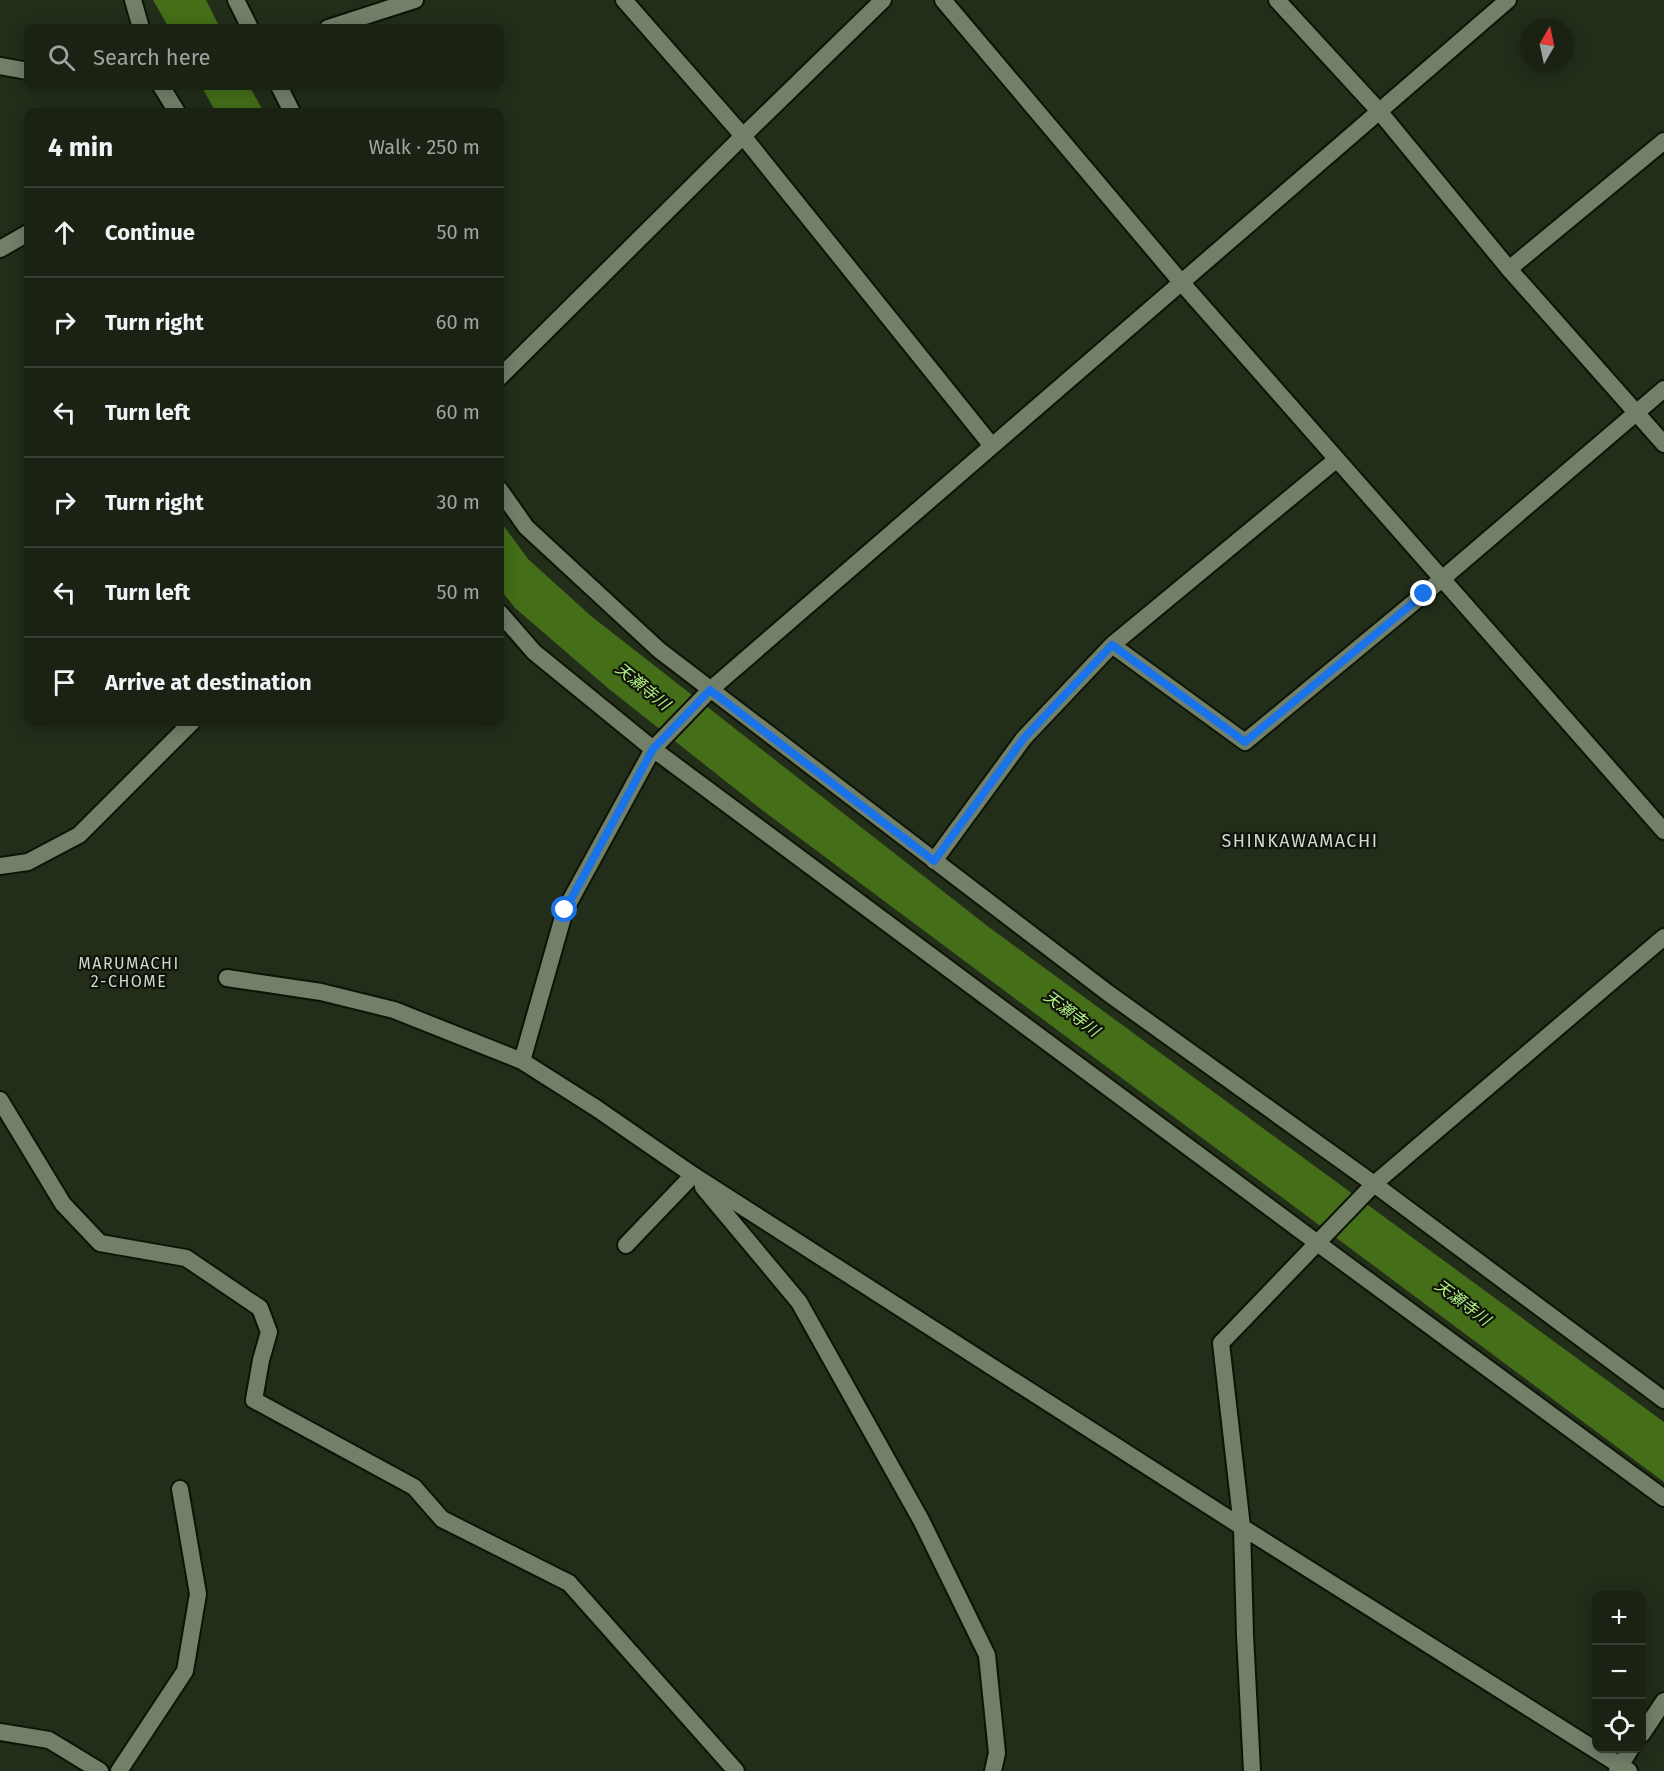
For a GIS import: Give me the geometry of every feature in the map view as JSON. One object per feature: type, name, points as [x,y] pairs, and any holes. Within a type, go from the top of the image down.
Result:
[{"type":"street","points":[[133,0],[140,24]]},
{"type":"street","points":[[236,0],[248,24]]},
{"type":"street","points":[[340,24],[415,0]]},
{"type":"street","points":[[624,0],[742,136],[992,446]]},
{"type":"street","points":[[504,373],[882,0]]},
{"type":"street","points":[[943,0],[1181,282],[1664,831]]},
{"type":"street","points":[[1277,0],[1379,111],[1509,269],[1664,444]]},
{"type":"street","points":[[522,1061],[565,910],[653,749],[710,690],[1508,0]]},
{"type":"street","points":[[0,66],[24,70]]},
{"type":"street","points":[[163,90],[175,108]]},
{"type":"street","points":[[281,90],[290,108]]},
{"type":"street","points":[[1509,269],[1664,141]]},
{"type":"street","points":[[0,249],[24,235]]},
{"type":"street","points":[[1112,645],[1245,742],[1442,579],[1664,389]]},
{"type":"street","points":[[934,861],[1024,738],[1112,645],[1337,459]]},
{"type":"street","points":[[504,496],[526,527],[659,650],[710,690],[1108,993],[1374,1184],[1664,1400]]},
{"type":"street","points":[[504,618],[534,652],[653,749],[1664,1498]]},
{"type":"street","points":[[0,866],[28,862],[79,835],[188,726]]},
{"type":"street","points":[[1252,1771],[1242,1527],[1221,1343],[1374,1184],[1664,937]]},
{"type":"street","points":[[227,978],[321,992],[394,1010],[522,1061],[596,1108],[693,1175],[1622,1769],[1629,1753]]},
{"type":"street","points":[[0,1100],[63,1204],[100,1243],[186,1258],[260,1308],[269,1332],[254,1400],[414,1487],[442,1519],[569,1583],[736,1771]]},
{"type":"street","points":[[626,1245],[693,1175]]},
{"type":"street","points":[[693,1175],[799,1302],[921,1520],[987,1655],[997,1753],[993,1771]]},
{"type":"street","points":[[119,1771],[185,1671],[198,1594],[180,1489]]},
{"type":"street","points":[[1646,1727],[1664,1701]]},
{"type":"street","points":[[0,1732],[49,1740],[100,1771]]},
{"type":"water","points":[[153,0],[206,0],[218,24],[167,24]]},
{"type":"water","points":[[203,90],[251,90],[262,108],[214,108]]},
{"type":"water","name":"天瀬寺川","points":[[504,526],[528,559],[591,616],[990,928],[1664,1422],[1664,1482],[762,810],[609,689],[515,608],[504,594]]},
{"type":"district","name":"SHINKAWAMACHI","points":[[1300,841]]},
{"type":"district","name":"MARUMACHI 2-CHOME","points":[[129,972]]},
{"type":"route","points":[[565,910],[653,749],[710,690],[934,861],[1024,738],[1112,645],[1245,742],[1424,594]]}]
